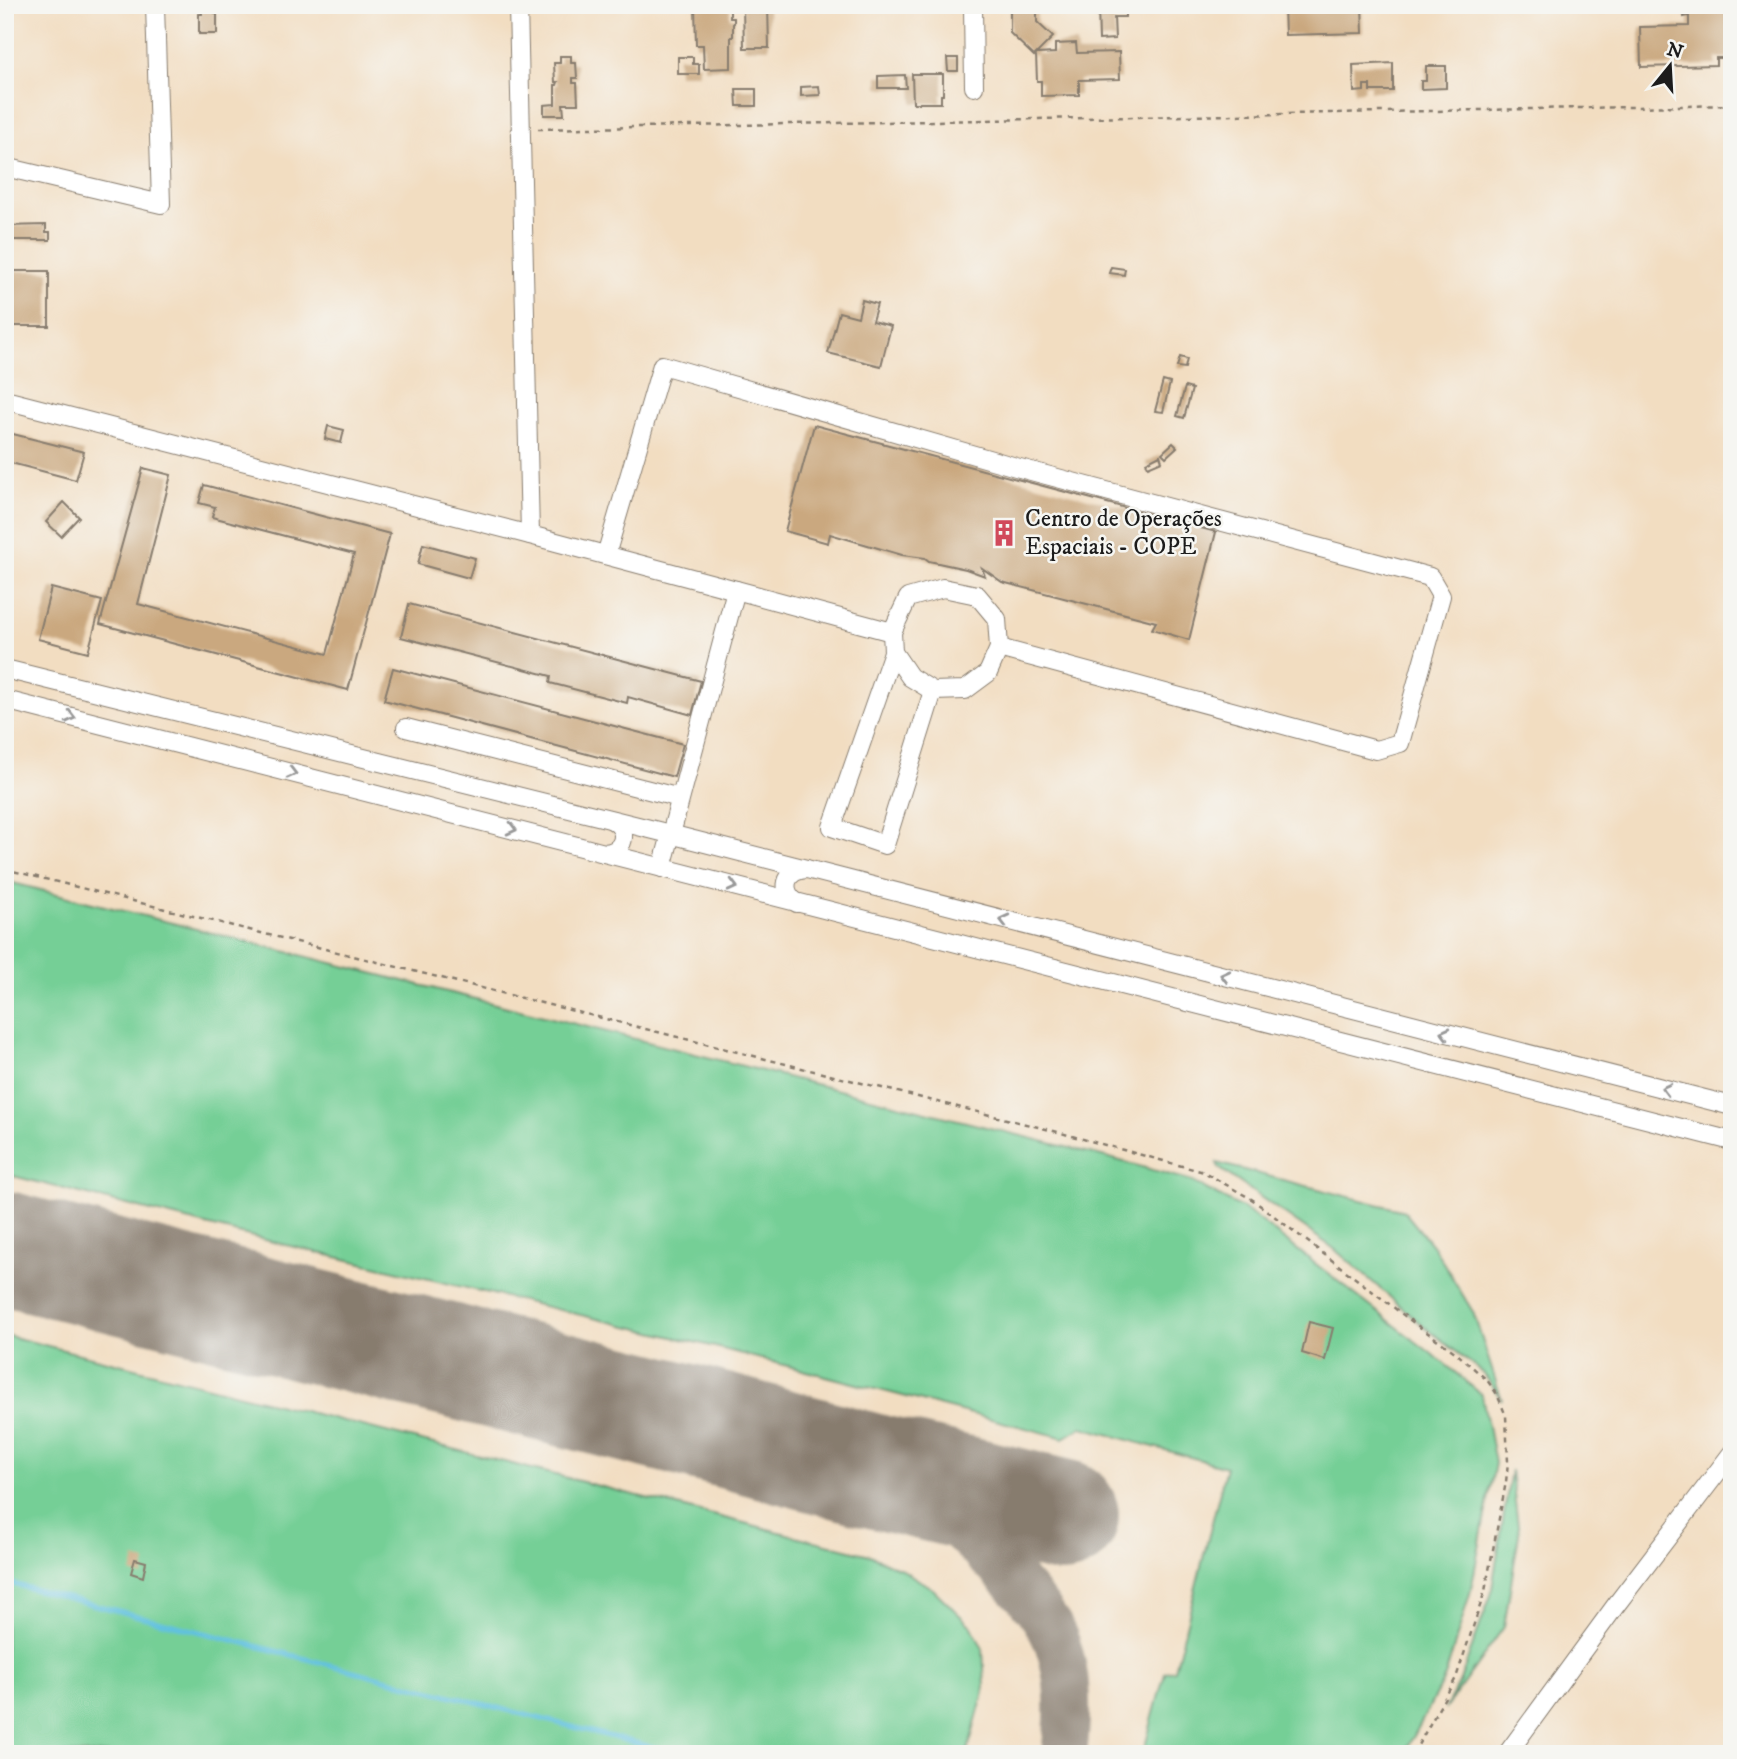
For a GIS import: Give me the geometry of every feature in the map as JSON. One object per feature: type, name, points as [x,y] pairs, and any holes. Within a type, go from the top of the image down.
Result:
[{"type":"street","points":[[5,167],[161,204],[155,5]]},
{"type":"street","points":[[518,5],[530,535]]},
{"type":"street","points":[[973,5],[974,87]]},
{"type":"street","points":[[606,555],[662,365],[1016,467],[1430,577],[1441,596],[1400,743],[1376,750],[999,648]]},
{"type":"street","points":[[5,400],[530,535],[892,632]]},
{"type":"street","points":[[893,652],[910,677],[933,691],[965,690],[988,673],[999,648],[997,619],[977,595],[943,588],[908,598],[892,632],[893,652],[832,827],[885,845],[933,691]]},
{"type":"street","points":[[662,868],[736,590]]},
{"type":"street","points":[[5,669],[670,834],[1732,1106]]},
{"type":"street","points":[[5,700],[1732,1141]]},
{"type":"street","points":[[406,727],[680,798]]},
{"type":"street","points":[[604,853],[614,851],[622,843],[623,832],[617,822],[612,820]]},
{"type":"street","points":[[797,902],[789,895],[786,885],[791,875],[800,869],[806,869]]},
{"type":"street","points":[[1710,1136],[1732,1153]]},
{"type":"street","points":[[1507,1754],[1732,1453]]},
{"type":"path","points":[[521,129],[1732,105]]},
{"type":"path","points":[[5,869],[1063,1133],[1203,1172],[1253,1200],[1455,1352],[1487,1380],[1497,1394],[1506,1416],[1506,1482],[1485,1591],[1456,1678],[1413,1754]]},
{"type":"green space","points":[[5,881],[1106,1157],[1189,1180],[1246,1210],[1482,1395],[1495,1463],[1471,1590],[1445,1677],[1414,1736],[1402,1754],[1143,1754],[1165,1672],[1175,1670],[1226,1467],[1082,1427],[1064,1438],[707,1345],[269,1241],[5,1174]]},
{"type":"green space","points":[[1217,1163],[1404,1211],[1435,1249],[1473,1312],[1502,1400],[1483,1373],[1333,1248],[1219,1168]]},
{"type":"green space","points":[[5,1335],[870,1555],[901,1569],[933,1589],[972,1627],[983,1649],[985,1688],[967,1754],[15,1754],[5,1751]]},
{"type":"green space","points":[[1511,1470],[1519,1534],[1504,1627],[1445,1709],[1459,1683],[1491,1595]]},
{"type":"building","points":[[201,5],[215,5],[217,34],[199,34]]},
{"type":"building","points":[[695,5],[730,5],[730,18],[734,18],[731,68],[704,69],[703,45],[696,45]]},
{"type":"building","points":[[743,5],[768,5],[769,48],[744,48]]},
{"type":"building","points":[[1010,5],[1037,5],[1037,22],[1053,37],[1034,56],[1010,33]]},
{"type":"building","points":[[1098,5],[1125,5],[1125,17],[1114,17],[1115,39],[1099,40]]},
{"type":"building","points":[[1284,5],[1362,5],[1363,33],[1285,35]]},
{"type":"building","points":[[1684,5],[1732,5],[1732,58],[1716,58],[1716,65],[1641,67],[1640,27],[1689,26],[1689,16],[1684,17]]},
{"type":"building","points":[[1076,43],[1077,53],[1119,52],[1120,79],[1079,80],[1079,95],[1041,96],[1041,81],[1037,81],[1036,54],[1055,53],[1055,44]]},
{"type":"building","points":[[560,56],[571,56],[571,63],[576,63],[577,78],[573,78],[573,83],[577,83],[578,104],[563,104],[564,115],[544,115],[544,105],[555,104],[555,85],[558,82],[555,82],[554,63],[560,63]]},
{"type":"building","points":[[678,57],[693,57],[693,64],[699,64],[699,74],[678,74]]},
{"type":"building","points":[[947,58],[958,58],[958,71],[948,71]]},
{"type":"building","points":[[1393,63],[1393,91],[1370,91],[1370,85],[1364,85],[1364,91],[1354,92],[1353,65]]},
{"type":"building","points":[[1426,66],[1446,66],[1446,88],[1421,89],[1421,81],[1426,81]]},
{"type":"building","points":[[912,74],[943,74],[941,103],[913,103]]},
{"type":"building","points":[[905,75],[906,88],[878,88],[878,76]]},
{"type":"building","points":[[819,86],[820,95],[801,96],[801,87]]},
{"type":"building","points":[[736,89],[756,89],[756,106],[737,106]]},
{"type":"building","points":[[46,225],[50,240],[5,240],[5,226]]},
{"type":"building","points":[[1111,267],[1125,269],[1124,275],[1109,273]]},
{"type":"building","points":[[5,271],[49,271],[49,326],[5,326]]},
{"type":"building","points":[[862,300],[877,304],[872,321],[891,326],[881,366],[828,353],[839,312],[858,317]]},
{"type":"building","points":[[1180,357],[1187,359],[1185,368],[1177,367]]},
{"type":"building","points":[[1163,381],[1170,383],[1163,412],[1155,411]]},
{"type":"building","points":[[1185,387],[1192,389],[1184,418],[1177,416]]},
{"type":"building","name":"Centro de Operações Espaciais - COPE","points":[[814,425],[1216,532],[1189,640],[1152,629],[1156,622],[1002,582],[982,568],[985,576],[830,534],[828,543],[785,531]]},
{"type":"building","points":[[328,426],[344,430],[341,443],[325,439]]},
{"type":"building","points":[[5,432],[84,452],[76,480],[11,463],[5,481]]},
{"type":"building","points":[[1173,443],[1177,447],[1166,457],[1162,453]]},
{"type":"building","points":[[1160,455],[1162,461],[1148,467],[1146,462]]},
{"type":"building","points":[[143,468],[171,475],[138,604],[327,654],[354,554],[212,517],[215,507],[199,503],[204,485],[390,534],[348,690],[100,624]]},
{"type":"building","points":[[64,502],[79,517],[61,536],[46,522]]},
{"type":"building","points":[[423,544],[475,558],[469,578],[418,564]]},
{"type":"building","points":[[51,588],[102,601],[88,652],[38,639]]},
{"type":"building","points":[[409,604],[701,681],[692,715],[628,697],[627,703],[550,683],[551,676],[401,637]]},
{"type":"building","points":[[393,668],[683,744],[674,777],[384,700]]},
{"type":"building","points":[[1309,1322],[1333,1328],[1325,1360],[1302,1353]]},
{"type":"building","points":[[135,1559],[146,1562],[143,1577],[131,1573]]},
{"type":"waterway","points":[[5,1582],[679,1754]]},
{"type":"taxiway","points":[[878,1472],[911,1488],[943,1512],[1014,1581],[1042,1614],[1055,1638],[1066,1681],[1067,1725],[1064,1754]]},
{"type":"runway","points":[[5,1248],[689,1421],[878,1472],[1062,1516]]},
{"type":"place","name":"Centro de Operações Espaciais - COPE","points":[[1004,533]]}]
